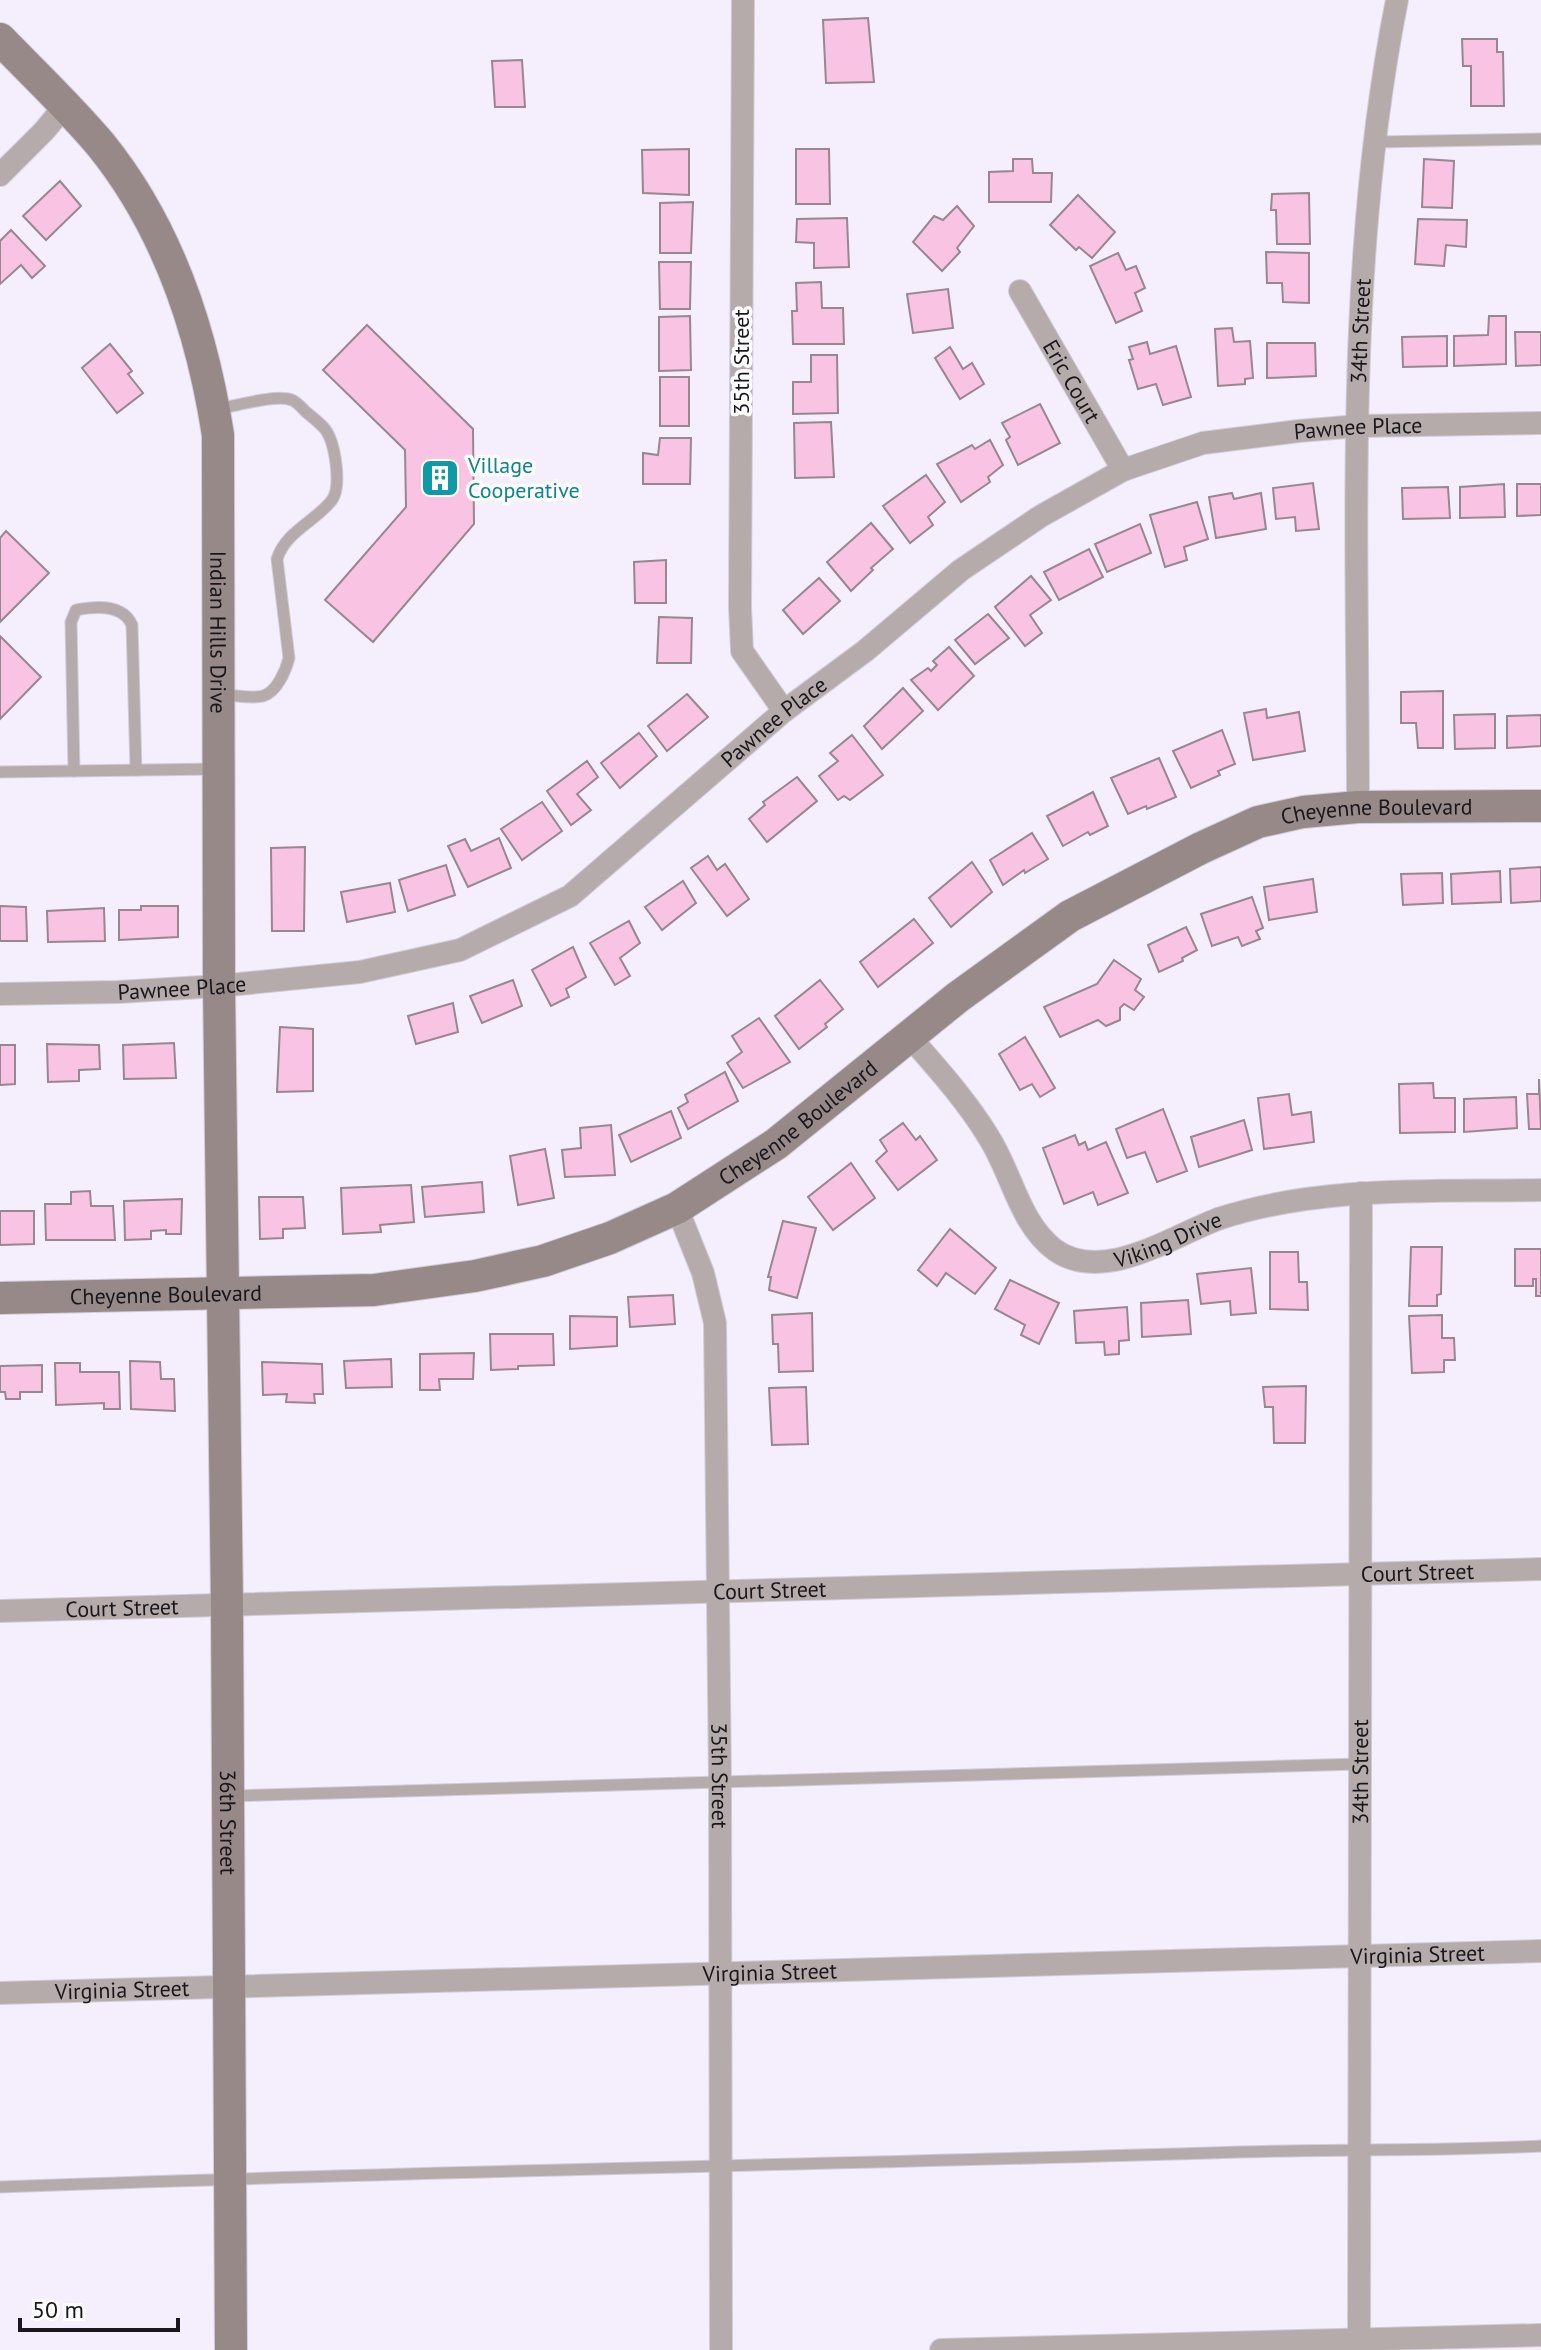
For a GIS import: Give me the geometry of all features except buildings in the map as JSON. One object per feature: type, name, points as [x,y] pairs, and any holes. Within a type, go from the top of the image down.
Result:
[{"type":"main road","name":"Indian Hills Drive","points":[[0,39],[101,145],[139,200],[185,294],[214,409],[218,435],[219,986],[224,1294]]},
{"type":"main road","name":"Cheyenne Boulevard","points":[[0,1298],[374,1290],[475,1276],[543,1261],[610,1238],[677,1208],[776,1144],[958,997],[1070,916],[1258,822],[1303,812],[1358,807],[1541,806]]},
{"type":"main road","name":"36th Street","points":[[224,1294],[231,2350]]},
{"type":"street","name":"35th Street","points":[[743,0],[740,622],[742,651],[784,711]]},
{"type":"street","name":"34th Street","points":[[1358,807],[1360,307],[1373,142],[1397,0]]},
{"type":"street","points":[[0,175],[64,107]]},
{"type":"street","name":"Eric Court","points":[[1020,291],[1123,470]]},
{"type":"street","name":"Pawnee Place","points":[[0,994],[219,986],[360,972],[460,950],[570,896],[784,711],[865,651],[961,570],[1041,516],[1123,470],[1203,443],[1358,426],[1541,423]]},
{"type":"street","name":"Viking Drive","points":[[909,1036],[947,1080],[989,1137],[1032,1228],[1057,1251],[1085,1262],[1119,1259],[1157,1247],[1219,1219],[1262,1207],[1361,1193],[1541,1190]]},
{"type":"street","name":"34th Street","points":[[1359,2345],[1361,1193]]},
{"type":"street","name":"35th Street","points":[[677,1208],[703,1273],[715,1323],[719,1591],[721,2350]]},
{"type":"street","name":"Court Street","points":[[0,1611],[1541,1569]]},
{"type":"street","name":"Virginia Street","points":[[0,1993],[1541,1951]]},
{"type":"street","points":[[941,2350],[1359,2345],[1541,2335]]},
{"type":"lane","points":[[1373,142],[1541,139]]},
{"type":"lane","points":[[214,409],[277,399],[293,400],[326,430],[334,447],[336,487],[333,499],[289,538],[281,547],[277,559],[289,658],[287,667],[274,688],[264,696],[218,695]]},
{"type":"lane","points":[[74,771],[72,616],[82,608],[117,609],[128,616],[133,635],[136,770]]},
{"type":"lane","points":[[0,772],[219,769]]},
{"type":"lane","points":[[228,1796],[1359,1764]]},
{"type":"lane","points":[[0,2187],[231,2178],[1360,2148],[1541,2146]]},
{"type":"place","name":"Village Cooperative","points":[[440,478]]}]
